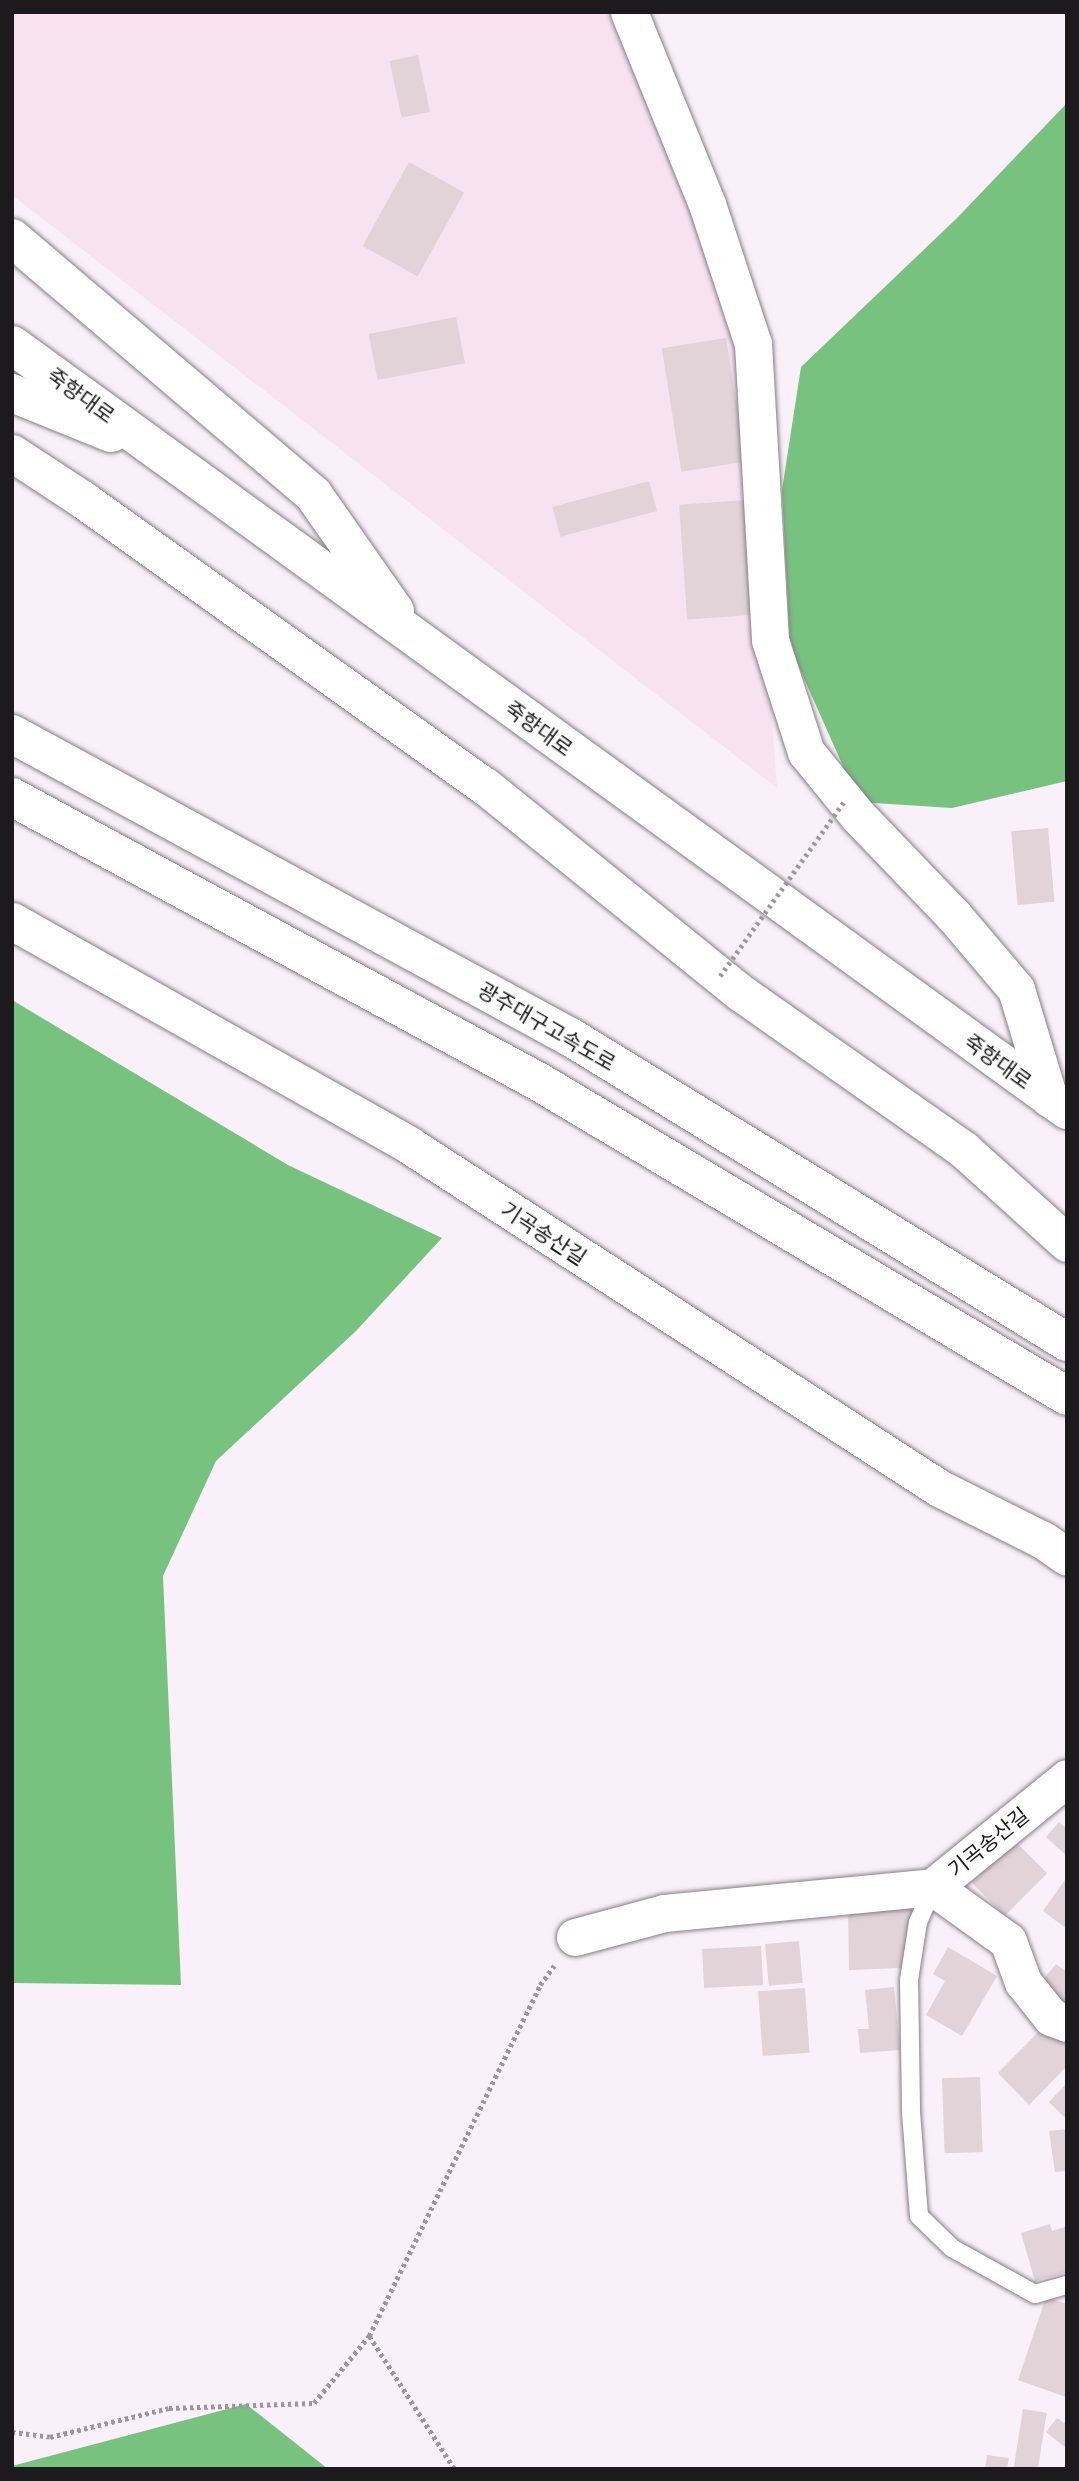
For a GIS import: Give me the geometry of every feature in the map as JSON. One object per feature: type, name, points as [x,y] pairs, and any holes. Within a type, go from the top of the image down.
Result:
[{"type":"main road","points":[[12,238],[313,494],[412,636]]},
{"type":"main road","name":"죽향대로","points":[[12,345],[1058,1104]]},
{"type":"main road","points":[[12,393],[158,452]]},
{"type":"main road","name":"광주대구고속도로","points":[[12,734],[572,1038],[1067,1342]]},
{"type":"main road","points":[[12,797],[539,1082],[1067,1396]]},
{"type":"street","points":[[629,12],[707,204],[753,344],[770,640],[806,751],[845,800],[954,916],[1016,989],[1058,1104]]},
{"type":"street","points":[[12,453],[82,499],[485,786],[720,976],[964,1150],[1067,1243]]},
{"type":"street","name":"기곡송산길","points":[[12,921],[409,1145],[939,1488],[1043,1540],[1067,1557]]},
{"type":"street","name":"기곡송산길","points":[[1067,1778],[933,1887],[1008,1941],[1023,1982],[1051,2017],[1067,2023]]},
{"type":"street","points":[[575,1937],[664,1913],[933,1887]]},
{"type":"lane","points":[[933,1887],[918,1922],[909,1980],[911,2112],[919,2216],[952,2248],[1035,2294],[1067,2285]]},
{"type":"path","points":[[720,976],[845,800]]},
{"type":"path","points":[[12,2432],[50,2437],[169,2408],[314,2403],[369,2336],[540,1985],[575,1937]]},
{"type":"path","points":[[369,2336],[454,2469]]},
{"type":"shaded area","points":[[12,12],[614,12],[745,346],[777,788],[12,195]]},
{"type":"green space","points":[[1067,103],[1067,781],[952,808],[859,802],[790,647],[782,490],[801,367],[957,218]]},
{"type":"green space","points":[[12,1000],[288,1165],[442,1238],[356,1331],[216,1461],[163,1576],[181,1985],[12,1983]]},
{"type":"green space","points":[[246,2404],[328,2469],[12,2469],[12,2466]]},
{"type":"building","points":[[418,55],[430,112],[402,118],[390,61]]},
{"type":"building","points":[[409,162],[464,193],[418,277],[362,246]]},
{"type":"building","points":[[456,317],[465,363],[378,380],[369,334]]},
{"type":"building","points":[[726,338],[746,461],[681,472],[662,348]]},
{"type":"building","points":[[649,481],[657,511],[560,537],[552,507]]},
{"type":"building","points":[[746,500],[754,615],[687,619],[679,505]]},
{"type":"building","points":[[1048,828],[1054,902],[1018,905],[1011,831]]},
{"type":"building","points":[[1059,1822],[1067,1829],[1067,1856],[1046,1837]]},
{"type":"building","points":[[1014,1840],[1047,1873],[1005,1916],[972,1882]]},
{"type":"building","points":[[1067,1877],[1067,1929],[1043,1911]]},
{"type":"building","points":[[914,1903],[902,1968],[849,1970],[848,1907]]},
{"type":"building","points":[[799,1941],[803,1983],[769,1986],[765,1944]]},
{"type":"building","points":[[761,1946],[763,1985],[704,1988],[702,1949]]},
{"type":"building","points":[[948,1947],[997,1976],[962,2036],[926,2015],[945,1981],[933,1974]]},
{"type":"building","points":[[1056,1964],[1067,1972],[1067,2006],[1040,1983]]},
{"type":"building","points":[[894,1987],[900,2050],[860,2053],[858,2029],[869,2029],[865,1990]]},
{"type":"building","points":[[805,1988],[810,2053],[763,2056],[758,1991]]},
{"type":"building","points":[[1047,2023],[1067,2043],[1067,2066],[1029,2105],[998,2073]]},
{"type":"building","points":[[980,2077],[983,2152],[945,2153],[942,2078]]},
{"type":"building","points":[[1067,2083],[1067,2115],[1064,2117],[1049,2102]]},
{"type":"building","points":[[1067,2129],[1067,2171],[1055,2172],[1049,2131]]},
{"type":"building","points":[[1050,2224],[1052,2231],[1067,2226],[1067,2272],[1035,2281],[1021,2233]]},
{"type":"building","points":[[1046,2297],[1067,2304],[1066,2397],[1018,2380]]},
{"type":"building","points":[[1023,2409],[1047,2413],[1038,2469],[1013,2469]]},
{"type":"building","points":[[1057,2418],[1067,2425],[1067,2449],[1046,2432]]},
{"type":"building","points":[[987,2455],[1009,2458],[1007,2469],[985,2469]]}]
